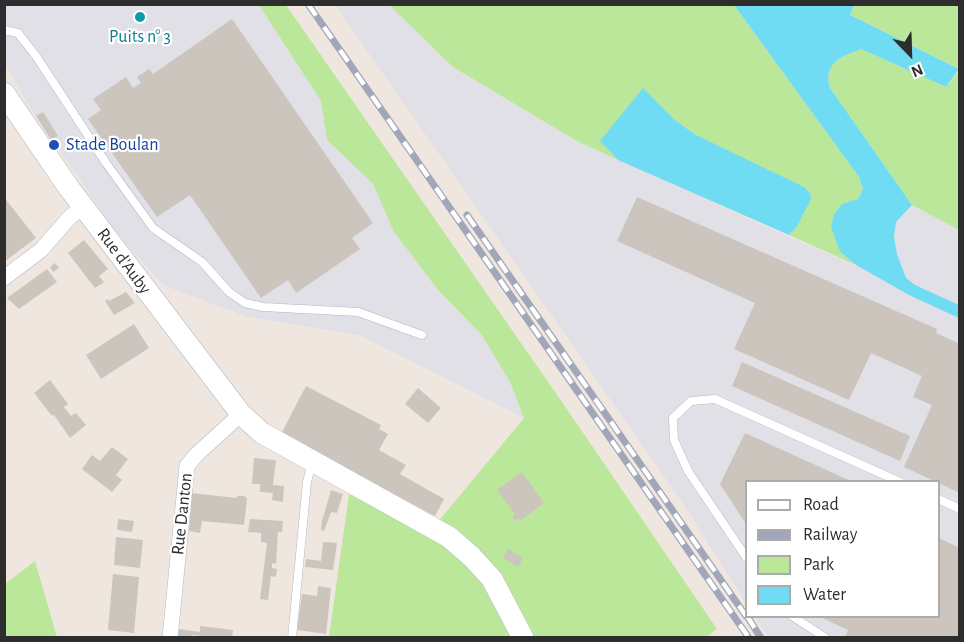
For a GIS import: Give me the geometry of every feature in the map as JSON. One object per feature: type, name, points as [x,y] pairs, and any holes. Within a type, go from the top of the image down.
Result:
[{"type":"street","name":"Rue d'Auby","points":[[4,93],[83,207],[246,419],[262,433],[442,531],[472,557],[492,579],[523,638]]},
{"type":"street","points":[[4,279],[33,257],[70,217],[83,207]]},
{"type":"street","name":"Rue Danton","points":[[170,638],[187,466],[196,455],[246,419]]},
{"type":"lane","points":[[4,30],[18,33],[36,56],[106,163],[153,228],[202,262],[229,292],[245,303],[263,307],[358,312],[422,334]]},
{"type":"lane","points":[[745,554],[688,471],[674,440],[673,418],[691,401],[715,399],[896,480]]},
{"type":"lane","points":[[292,638],[308,482],[313,460]]},
{"type":"lane","points":[[940,499],[960,509]]},
{"type":"lane","points":[[795,618],[826,638]]},
{"type":"shaded area","points":[[163,4],[168,8],[171,4],[259,5],[321,101],[327,140],[373,184],[394,232],[438,290],[481,334],[510,382],[524,418],[359,335],[247,317],[163,285],[117,233],[31,109],[5,63],[4,5]]},
{"type":"shaded area","points":[[335,5],[389,5],[453,67],[575,140],[855,265],[912,205],[959,230],[959,637],[768,637],[756,618],[940,618],[940,480],[745,480],[745,601],[684,505]]},
{"type":"green space","points":[[259,5],[286,5],[717,629],[705,638],[329,637],[349,494],[428,534],[524,418],[510,382],[481,334],[438,290],[394,232],[373,184],[327,140],[321,101]]},
{"type":"green space","points":[[389,5],[734,5],[859,177],[863,190],[858,199],[842,205],[834,214],[840,252],[856,265],[789,235],[796,228],[717,147],[675,120],[643,89],[601,141],[618,160],[575,140],[453,67]]},
{"type":"green space","points":[[854,5],[959,5],[959,69],[850,15]]},
{"type":"green space","points":[[861,49],[946,87],[959,71],[959,230],[912,205],[830,88],[828,79],[831,66],[840,58]]},
{"type":"green space","points":[[35,561],[57,637],[5,637],[5,584]]},
{"type":"water","points":[[734,5],[854,5],[850,15],[959,69],[946,87],[861,49],[835,62],[828,79],[830,88],[912,205],[896,222],[894,237],[897,254],[906,278],[915,285],[959,305],[959,318],[911,296],[856,265],[840,252],[831,227],[834,214],[842,204],[858,199],[863,189],[859,177]]},
{"type":"water","points":[[643,88],[675,120],[696,135],[804,187],[810,193],[811,199],[796,228],[789,235],[618,160],[600,141]]},
{"type":"building","points":[[232,19],[373,223],[352,238],[360,249],[296,293],[288,280],[261,298],[190,195],[157,217],[88,119],[101,110],[93,99],[126,77],[133,88],[141,83],[137,77],[149,69],[153,74]]},
{"type":"building","points":[[43,112],[58,136],[51,140],[36,116]]},
{"type":"building","points":[[4,197],[36,238],[4,262]]},
{"type":"building","points":[[637,197],[937,329],[936,333],[960,344],[960,493],[940,484],[940,480],[932,480],[904,467],[932,405],[913,397],[922,376],[871,353],[849,400],[734,349],[755,303],[617,241]]},
{"type":"building","points":[[84,240],[108,269],[99,276],[104,282],[95,288],[68,253]]},
{"type":"building","points":[[55,263],[59,268],[53,272],[50,267]]},
{"type":"building","points":[[47,269],[57,282],[19,309],[7,298]]},
{"type":"building","points":[[126,292],[135,303],[114,315],[105,301]]},
{"type":"building","points":[[134,324],[149,348],[101,379],[86,355]]},
{"type":"building","points":[[742,362],[910,436],[900,461],[732,386]]},
{"type":"building","points":[[50,380],[68,404],[64,407],[71,416],[76,413],[86,425],[70,438],[54,415],[52,416],[34,393]]},
{"type":"building","points":[[306,386],[381,425],[379,429],[388,434],[379,450],[406,465],[400,474],[444,499],[435,516],[281,434]]},
{"type":"building","points":[[418,388],[441,408],[428,423],[405,404]]},
{"type":"building","points":[[745,433],[849,480],[745,480],[745,522],[720,484]]},
{"type":"building","points":[[112,447],[128,459],[116,475],[122,480],[112,492],[82,469],[92,455],[100,461]]},
{"type":"building","points":[[254,458],[276,460],[273,485],[284,486],[283,502],[272,500],[273,493],[260,492],[260,484],[252,484]]},
{"type":"building","points":[[522,472],[544,503],[520,521],[518,518],[515,521],[512,517],[515,514],[497,490]]},
{"type":"building","points":[[331,490],[343,494],[337,513],[331,512],[324,531],[321,530],[322,521]]},
{"type":"building","points":[[192,493],[237,498],[237,496],[244,496],[247,498],[244,525],[202,521],[200,533],[189,531]]},
{"type":"building","points":[[118,519],[134,521],[132,532],[117,530]]},
{"type":"building","points":[[250,519],[283,521],[282,532],[278,532],[276,564],[272,563],[272,568],[277,569],[276,577],[271,576],[268,600],[260,599],[267,543],[261,542],[261,533],[248,532]]},
{"type":"building","points":[[116,537],[143,540],[140,568],[114,565]]},
{"type":"building","points":[[940,538],[960,548],[960,638],[845,638],[848,630],[822,618],[940,618]]},
{"type":"building","points":[[323,542],[337,543],[333,570],[305,567],[306,559],[321,561]]},
{"type":"building","points":[[508,549],[523,558],[518,567],[503,558]]},
{"type":"building","points":[[113,574],[139,577],[134,633],[108,630]]},
{"type":"building","points":[[318,586],[331,588],[326,634],[297,630],[302,594],[317,596]]},
{"type":"building","points":[[200,626],[233,630],[232,638],[192,635],[191,638],[178,638],[179,629],[200,632]]},
{"type":"railway","points":[[308,4],[749,638]]},
{"type":"railway","points":[[467,215],[745,615]]},
{"type":"railway","points":[[748,618],[761,638]]},
{"type":"place","name":"Puits n° 3","points":[[140,17]]},
{"type":"place","name":"Stade Boulan","points":[[54,145]]}]
